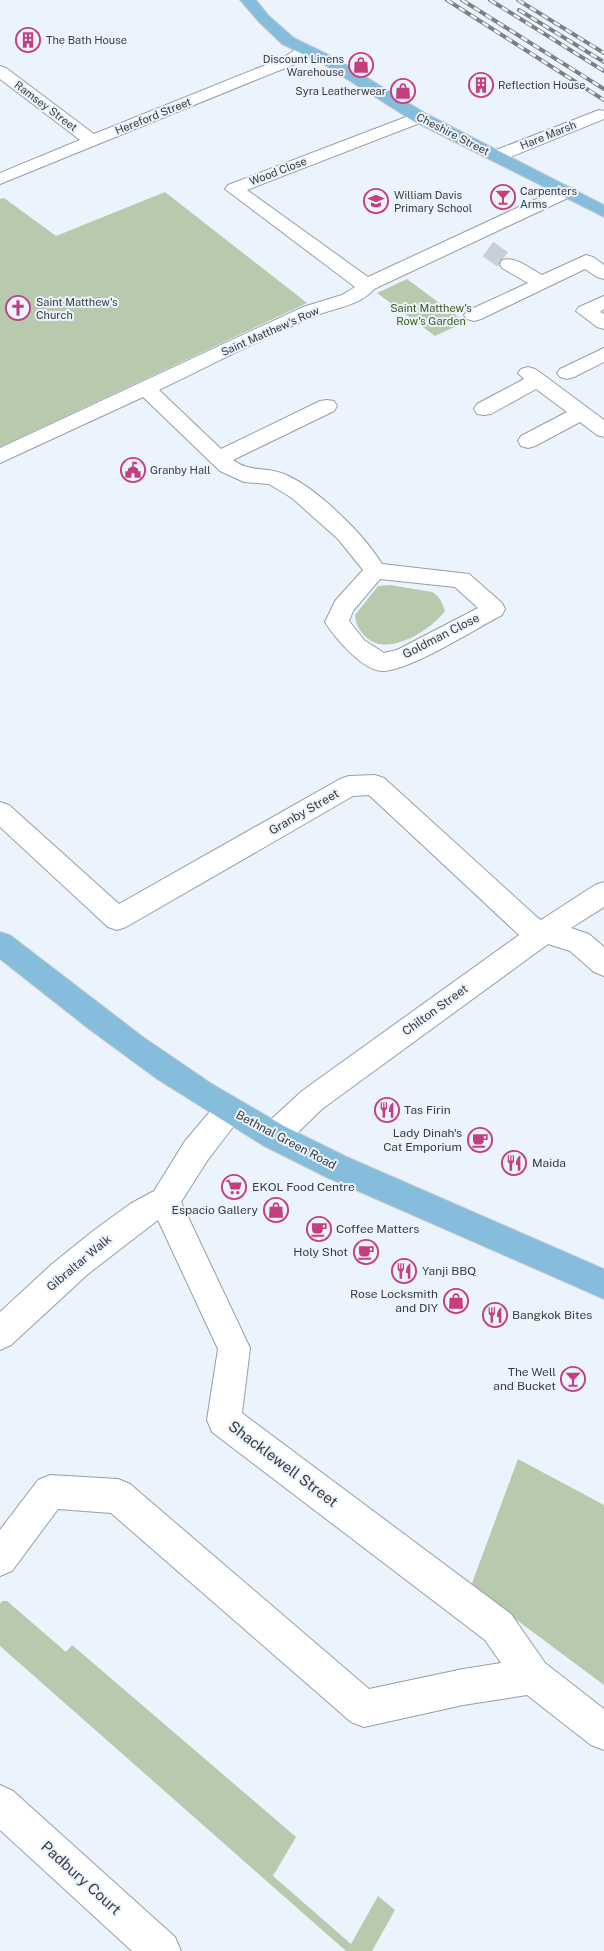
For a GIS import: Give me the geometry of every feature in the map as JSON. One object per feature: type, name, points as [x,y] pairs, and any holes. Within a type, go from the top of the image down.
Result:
[{"type":"main road","name":"Cheshire Street","points":[[248,0],[281,36],[329,61],[419,117],[604,212]]},
{"type":"main road","name":"Bethnal Green Road","points":[[0,942],[61,992],[175,1074],[229,1110],[274,1136],[316,1158],[604,1284]]},
{"type":"street","name":"Hereford Street","points":[[0,179],[289,61],[305,50]]},
{"type":"street","name":"Ramsey Street","points":[[0,71],[92,141]]},
{"type":"street","name":"Hare Marsh","points":[[497,156],[600,114]]},
{"type":"street","name":"Wood Close","points":[[366,285],[234,189],[419,117]]},
{"type":"street","name":"Saint Matthew's Row","points":[[0,456],[310,311],[336,304],[359,293],[366,285],[566,192]]},
{"type":"street","points":[[471,237],[488,249]]},
{"type":"street","points":[[474,315],[586,261],[604,273]]},
{"type":"street","points":[[509,264],[542,283]]},
{"type":"street","points":[[604,302],[586,311],[604,323]]},
{"type":"street","points":[[567,373],[604,354]]},
{"type":"street","points":[[484,409],[533,377],[604,430]]},
{"type":"street","points":[[145,388],[227,466],[242,474],[275,478],[294,490],[345,534],[371,562],[375,571]]},
{"type":"street","points":[[218,458],[327,406]]},
{"type":"street","points":[[528,441],[582,414]]},
{"type":"street","name":"Goldman Close","points":[[375,571],[461,580],[494,609],[402,658],[382,662],[356,646],[337,622],[343,607],[375,571]]},
{"type":"street","name":"Granby Street","points":[[0,812],[117,919],[349,786],[375,785],[530,928],[579,942],[604,964]]},
{"type":"street","name":"Chilton Street","points":[[274,1136],[312,1100],[544,932],[604,893]]},
{"type":"street","points":[[165,1201],[196,1151],[229,1110]]},
{"type":"street","name":"Gibraltar Walk","points":[[0,1334],[27,1306],[88,1254],[145,1209],[165,1201]]},
{"type":"street","name":"Shacklewell Street","points":[[165,1201],[234,1348],[224,1420],[498,1627],[532,1676],[604,1732]]},
{"type":"street","points":[[0,1559],[50,1492],[118,1496],[364,1709],[463,1687],[532,1676]]},
{"type":"street","name":"Padbury Court","points":[[0,1804],[161,1951]]},
{"type":"green space","points":[[165,192],[307,303],[0,447],[0,199],[4,198],[56,236]]},
{"type":"green space","name":"Saint Matthew's Row's Garden","points":[[407,279],[465,322],[435,336],[377,293]]},
{"type":"green space","points":[[390,585],[432,592],[439,598],[445,611],[430,626],[409,639],[398,643],[376,643],[367,638],[360,630],[355,615],[378,586]]},
{"type":"green space","points":[[518,1459],[604,1505],[604,1685],[471,1586]]},
{"type":"green space","points":[[2,1601],[7,1601],[66,1652],[72,1645],[296,1837],[273,1876],[351,1944],[378,1896],[395,1910],[372,1951],[346,1951],[0,1646],[0,1604]]},
{"type":"tunnel","points":[[488,249],[509,264]]},
{"type":"railway","points":[[447,0],[604,100]]},
{"type":"railway","points":[[462,0],[604,89]]},
{"type":"railway","points":[[490,0],[604,71]]},
{"type":"railway","points":[[518,0],[604,53]]},
{"type":"railway","points":[[519,10],[604,62]]},
{"type":"place","name":"The Bath House","points":[[28,40]]},
{"type":"place","name":"Discount Linens Warehouse","points":[[361,65]]},
{"type":"place","name":"Reflection House","points":[[481,85]]},
{"type":"place","name":"Syra Leatherwear","points":[[403,91]]},
{"type":"place","name":"Carpenters Arms","points":[[503,197]]},
{"type":"place","name":"William Davis Primary School","points":[[376,201]]},
{"type":"place","name":"Saint Matthew's Church","points":[[18,308]]},
{"type":"place","name":"Granby Hall","points":[[133,470]]},
{"type":"place","name":"Tas Firin","points":[[387,1110]]},
{"type":"place","name":"Lady Dinah's Cat Emporium","points":[[480,1140]]},
{"type":"place","name":"Maida","points":[[514,1163]]},
{"type":"place","name":"EKOL Food Centre","points":[[234,1187]]},
{"type":"place","name":"Espacio Gallery","points":[[276,1210]]},
{"type":"place","name":"Coffee Matters","points":[[319,1229]]},
{"type":"place","name":"Holy Shot","points":[[366,1252]]},
{"type":"place","name":"Yanji BBQ","points":[[404,1271]]},
{"type":"place","name":"Rose Locksmith and DIY","points":[[456,1301]]},
{"type":"place","name":"Bangkok Bites","points":[[495,1315]]},
{"type":"place","name":"The Well and Bucket","points":[[573,1379]]}]
